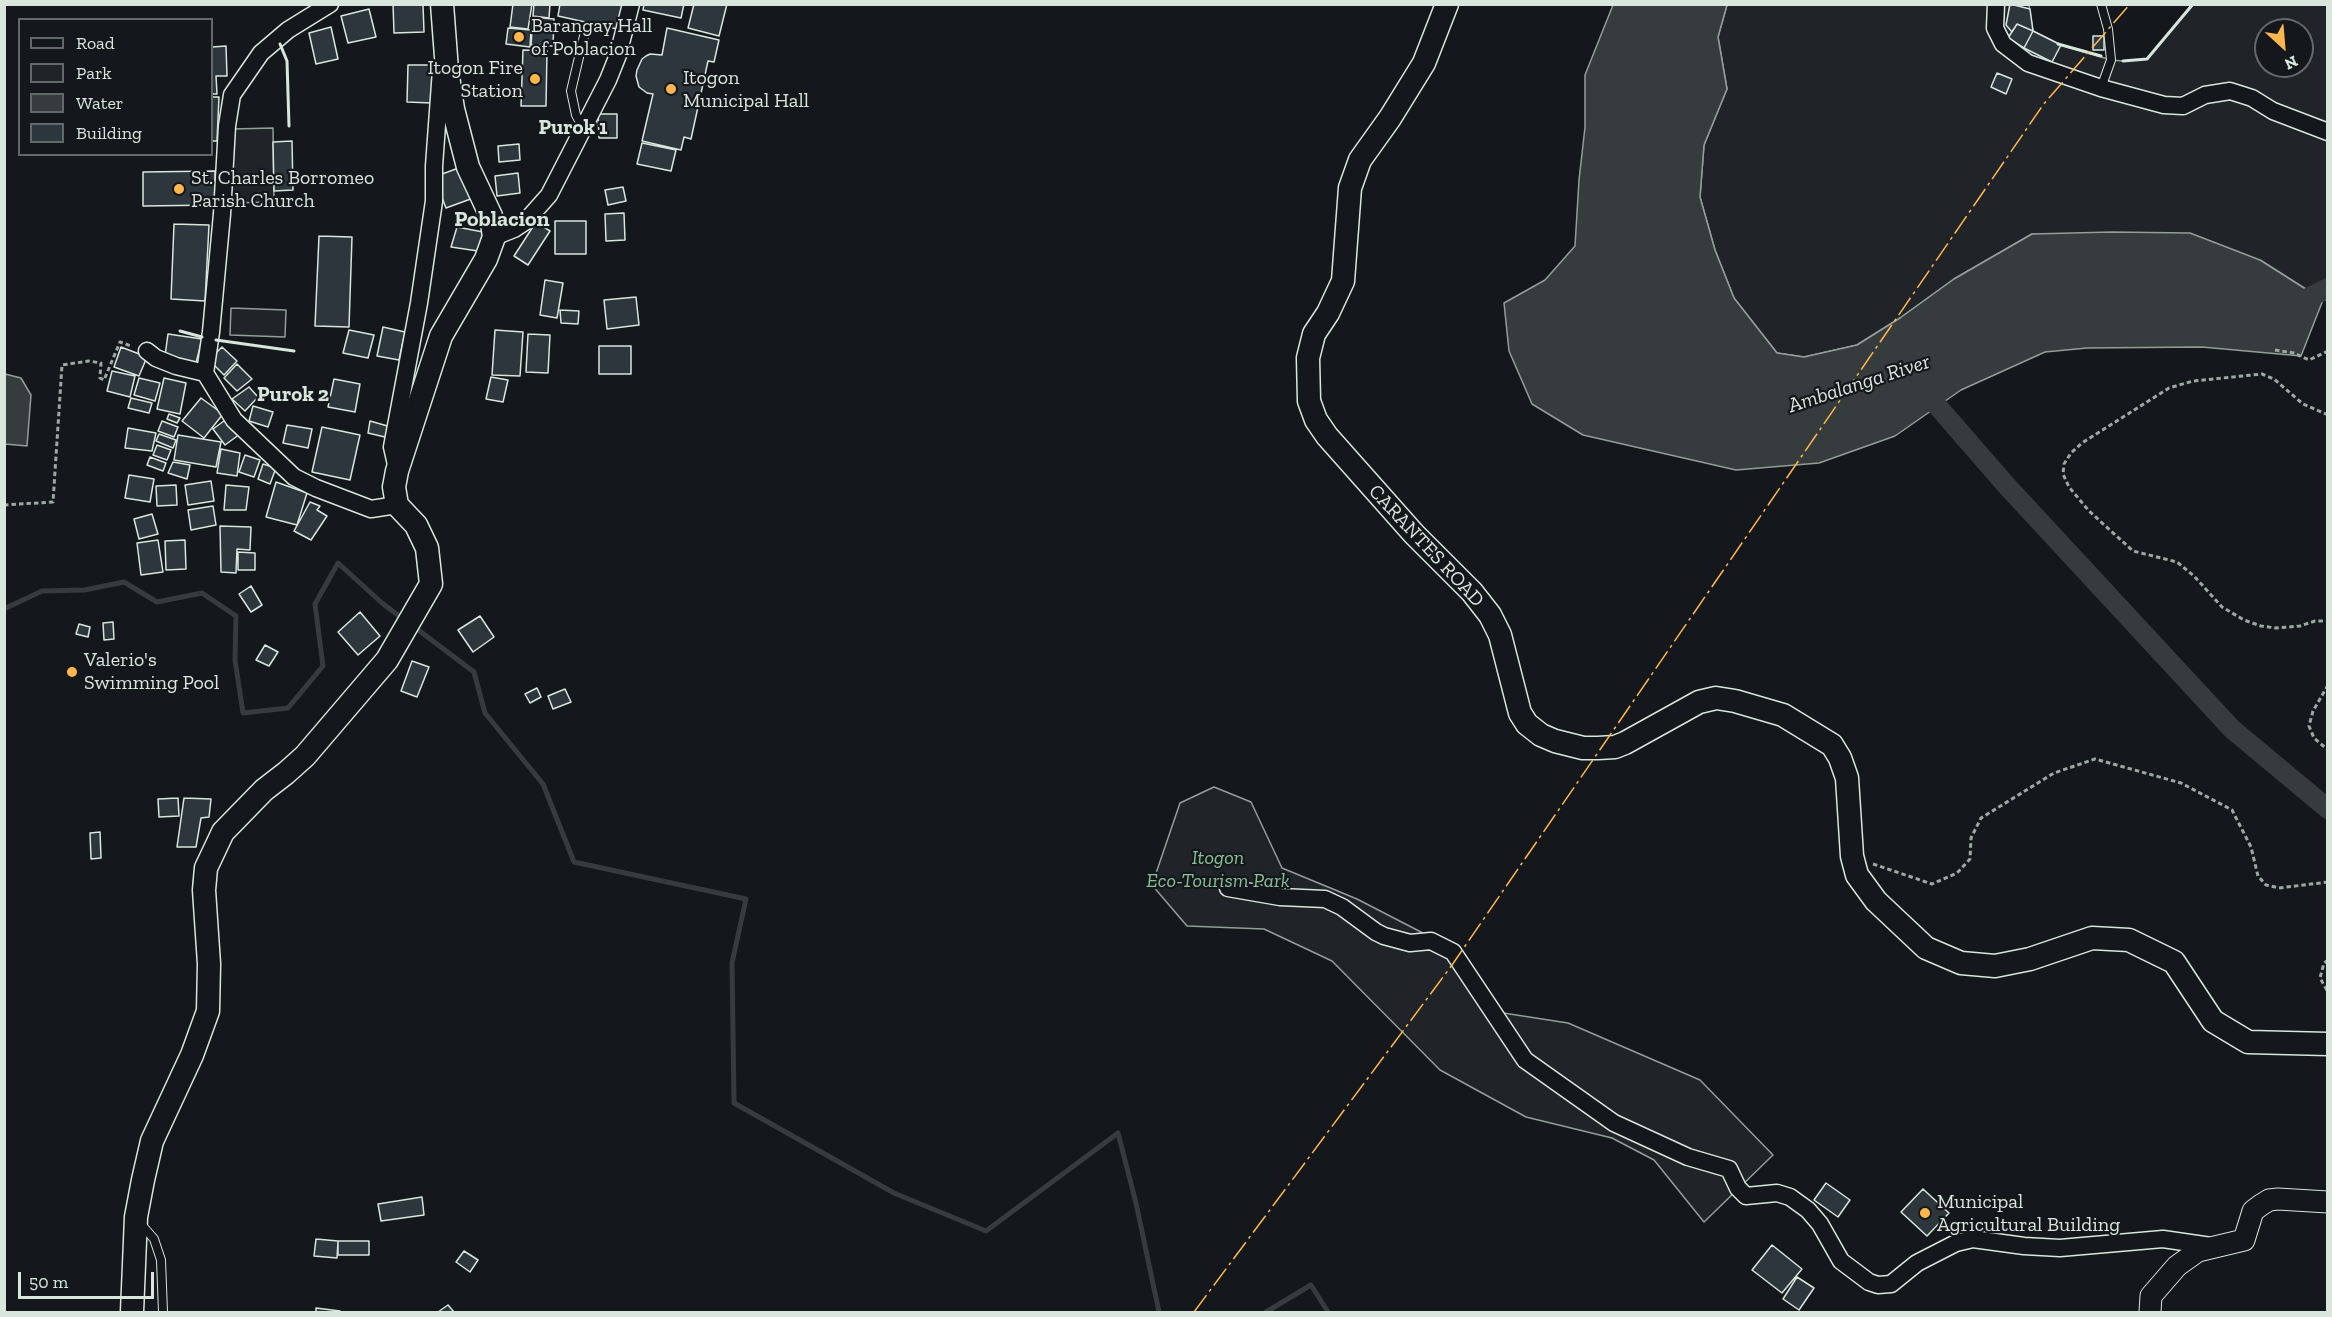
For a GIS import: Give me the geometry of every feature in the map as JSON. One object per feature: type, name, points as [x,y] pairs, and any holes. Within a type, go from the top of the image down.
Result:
[{"type":"main road","points":[[132,1312],[136,1217],[153,1141],[192,1055],[208,1011],[209,964],[204,890],[206,868],[223,832],[264,790],[305,756],[387,660],[432,578],[427,548],[416,525],[397,505],[394,488],[397,471],[441,336],[486,260],[494,237],[491,216],[468,167],[453,109],[442,4]]},
{"type":"main road","name":"CARANTES ROAD","points":[[1447,4],[1424,63],[1390,118],[1360,160],[1350,188],[1346,217],[1343,281],[1328,313],[1314,334],[1308,358],[1309,401],[1316,420],[1327,436],[1372,489],[1472,592],[1490,615],[1500,635],[1520,713],[1527,724],[1541,735],[1555,741],[1583,748],[1598,748],[1615,747],[1625,743],[1700,702],[1716,698],[1783,715],[1832,745],[1840,758],[1847,778],[1851,856],[1857,875],[1876,901],[1926,948],[1961,963],[1995,966],[2030,959],[2092,938],[2129,940],[2174,962],[2214,1021],[2248,1042],[2328,1044]]},
{"type":"street","points":[[330,4],[288,30],[261,53],[232,94],[227,126],[212,321],[205,373],[234,420],[294,477],[371,509],[397,505]]},
{"type":"street","points":[[494,237],[514,229],[537,211],[549,195],[615,63],[631,4]]},
{"type":"street","points":[[1996,4],[1995,28],[2003,44],[2028,63],[2101,88],[2164,105],[2183,106],[2205,95],[2230,91],[2252,98],[2273,111],[2328,132]]},
{"type":"street","points":[[397,471],[393,447],[416,322],[434,201],[434,166],[444,40]]},
{"type":"street","points":[[147,351],[156,358],[205,373]]},
{"type":"street","points":[[1228,888],[1280,897],[1325,899],[1342,907],[1384,936],[1410,944],[1431,941],[1453,952],[1525,1060],[1614,1123],[1688,1157],[1730,1169],[1738,1188],[1746,1196],[1776,1193],[1790,1197],[1808,1210],[1820,1224],[1841,1261],[1869,1282],[1878,1285],[1891,1284],[1906,1270],[1956,1243],[1973,1239],[2060,1248],[2163,1239],[2215,1246]]},
{"type":"street","points":[[2150,1312],[2151,1296],[2177,1266],[2198,1251],[2244,1240],[2253,1211],[2269,1200],[2293,1199],[2328,1202]]},
{"type":"lane","points":[[2101,4],[2109,28],[2111,60],[2101,88]]},
{"type":"lane","points":[[583,129],[576,115],[572,92],[584,36]]},
{"type":"lane","points":[[136,1217],[154,1239],[161,1260],[163,1312]]},
{"type":"path","points":[[4,505],[53,501],[62,365],[90,361],[101,363],[100,378],[104,380],[120,342],[147,351]]},
{"type":"path","points":[[2275,350],[2294,353],[2309,360],[2328,351]]},
{"type":"path","points":[[2328,415],[2303,404],[2274,379],[2262,374],[2193,381],[2169,388],[2082,443],[2071,453],[2064,464],[2063,474],[2069,487],[2089,511],[2133,551],[2177,562],[2194,576],[2222,607],[2244,620],[2276,628],[2328,621]]},
{"type":"path","points":[[2328,685],[2313,711],[2309,726],[2314,738],[2328,750]]},
{"type":"path","points":[[1851,856],[1932,884],[1957,873],[1970,859],[1971,838],[1981,818],[2054,773],[2095,759],[2181,783],[2232,810],[2251,847],[2258,876],[2266,885],[2279,888],[2328,882]]},
{"type":"path","points":[[2328,960],[2324,963],[2320,978],[2328,992]]},
{"type":"green space","points":[[1727,5],[2029,5],[2033,31],[2061,45],[2111,60],[2123,61],[2147,59],[2193,5],[2327,5],[2327,300],[2323,300],[2260,260],[2032,234],[1954,279],[1900,318],[1857,345],[1804,357],[1777,353],[1734,298],[1715,250],[1700,197],[1704,145],[1727,89],[1718,37]]},
{"type":"green space","points":[[273,128],[274,202],[231,203],[231,129]]},
{"type":"green space","points":[[231,308],[286,310],[285,337],[230,335]]},
{"type":"green space","name":"Itogon Eco-Tourism Park","points":[[1214,787],[1251,802],[1282,868],[1357,899],[1452,948],[1497,1012],[1568,1023],[1700,1080],[1773,1155],[1704,1222],[1654,1160],[1612,1138],[1526,1117],[1440,1070],[1332,961],[1264,929],[1187,926],[1152,885],[1180,803]]},
{"type":"water","name":"Ambalanga River","points":[[1613,5],[1727,5],[1718,37],[1727,89],[1704,145],[1700,197],[1715,250],[1734,298],[1777,353],[1804,357],[1857,345],[1900,318],[1954,279],[2032,234],[2112,232],[2190,233],[2260,260],[2323,300],[2301,356],[2202,347],[2087,348],[2045,352],[1961,390],[1895,436],[1819,463],[1736,470],[1583,435],[1532,404],[1509,351],[1504,303],[1545,280],[1575,246],[1585,127],[1585,75]]},
{"type":"water","points":[[5,374],[21,378],[31,395],[27,446],[5,444]]},
{"type":"building","points":[[393,4],[423,4],[424,32],[394,33]]},
{"type":"building","points":[[513,4],[532,4],[528,29],[510,27]]},
{"type":"building","points":[[534,4],[550,4],[549,18],[533,16]]},
{"type":"building","points":[[560,4],[623,4],[617,29],[558,16]]},
{"type":"building","points":[[644,4],[684,4],[681,18],[643,10]]},
{"type":"building","points":[[694,4],[727,4],[719,36],[688,28]]},
{"type":"building","points":[[2010,4],[2030,9],[2033,31],[2017,24],[2012,32],[2006,25]]},
{"type":"building","points":[[369,9],[376,37],[348,43],[341,16]]},
{"type":"building","points":[[533,17],[554,19],[553,46],[531,45]]},
{"type":"building","points":[[2017,24],[2033,31],[2024,48],[2008,38]]},
{"type":"building","points":[[331,27],[338,59],[316,64],[309,33]]},
{"type":"building","name":"Barangay Hall of Poblacion","points":[[508,28],[531,30],[530,47],[506,44]]},
{"type":"building","name":"Itogon Municipal Hall","points":[[667,28],[719,40],[714,62],[708,61],[691,139],[684,137],[681,150],[642,141],[653,94],[639,87],[637,70],[646,56],[662,55]]},
{"type":"building","points":[[2033,31],[2061,45],[2052,62],[2024,48]]},
{"type":"building","points":[[2093,36],[2104,36],[2104,50],[2093,50]]},
{"type":"building","points":[[226,46],[227,76],[216,76],[217,94],[213,94],[213,47]]},
{"type":"building","points":[[523,50],[547,51],[546,106],[521,106]]},
{"type":"building","points":[[408,65],[433,65],[432,103],[407,102]]},
{"type":"building","points":[[1997,73],[2012,79],[2006,94],[1991,87]]},
{"type":"building","points":[[213,97],[219,97],[217,141],[213,141]]},
{"type":"building","points":[[598,114],[617,114],[617,138],[599,138]]},
{"type":"building","points":[[292,141],[293,190],[274,191],[273,142]]},
{"type":"building","points":[[642,143],[676,150],[671,171],[637,164]]},
{"type":"building","points":[[519,144],[520,160],[499,162],[498,146]]},
{"type":"building","points":[[464,166],[476,197],[446,208],[434,177]]},
{"type":"building","name":"St. Charles Borromeo Parish Church","points":[[215,171],[215,205],[143,206],[143,172]]},
{"type":"building","points":[[518,173],[520,193],[497,196],[495,176]]},
{"type":"building","points":[[623,187],[626,201],[608,205],[605,190]]},
{"type":"building","points":[[624,213],[625,240],[606,241],[605,214]]},
{"type":"building","points":[[555,221],[586,221],[586,254],[555,254]]},
{"type":"building","points":[[536,222],[550,231],[528,265],[514,256]]},
{"type":"building","points":[[174,224],[209,225],[205,301],[171,299]]},
{"type":"building","points":[[457,227],[483,232],[478,251],[451,247]]},
{"type":"building","points":[[319,236],[352,237],[349,327],[315,326]]},
{"type":"building","points":[[545,280],[563,283],[557,318],[540,315]]},
{"type":"building","points":[[636,297],[639,325],[607,329],[604,300]]},
{"type":"building","points":[[560,310],[579,311],[578,324],[561,323]]},
{"type":"building","points":[[383,327],[405,332],[399,360],[377,356]]},
{"type":"building","points":[[349,330],[374,335],[368,358],[343,353]]},
{"type":"building","points":[[495,330],[523,332],[520,376],[492,375]]},
{"type":"building","points":[[168,334],[202,339],[196,363],[165,356]]},
{"type":"building","points":[[528,334],[550,335],[548,373],[526,372]]},
{"type":"building","points":[[599,346],[631,346],[631,374],[599,374]]},
{"type":"building","points":[[121,347],[147,357],[139,376],[114,367]]},
{"type":"building","points":[[222,347],[237,361],[224,375],[209,360]]},
{"type":"building","points":[[237,364],[252,379],[237,391],[224,378]]},
{"type":"building","points":[[112,371],[135,376],[130,397],[107,391]]},
{"type":"building","points":[[491,377],[508,380],[503,402],[486,399]]},
{"type":"building","points":[[139,378],[160,383],[155,401],[134,395]]},
{"type":"building","points":[[164,378],[186,383],[180,414],[157,409]]},
{"type":"building","points":[[334,379],[360,384],[355,412],[328,407]]},
{"type":"building","points":[[249,387],[258,397],[245,411],[232,399]]},
{"type":"building","points":[[131,398],[152,403],[149,413],[128,408]]},
{"type":"building","points":[[201,398],[223,414],[204,438],[182,421]]},
{"type":"building","points":[[253,406],[273,412],[268,427],[249,421]]},
{"type":"building","points":[[169,414],[180,418],[177,423],[167,419]]},
{"type":"building","points":[[228,418],[240,434],[225,445],[213,429]]},
{"type":"building","points":[[162,421],[178,427],[174,437],[158,431]]},
{"type":"building","points":[[370,421],[391,427],[389,438],[368,433]]},
{"type":"building","points":[[287,425],[312,429],[308,448],[283,443]]},
{"type":"building","points":[[322,427],[360,435],[350,480],[312,472]]},
{"type":"building","points":[[128,428],[156,433],[152,451],[125,448]]},
{"type":"building","points":[[159,434],[176,440],[173,448],[156,441]]},
{"type":"building","points":[[178,435],[221,442],[216,467],[174,460]]},
{"type":"building","points":[[157,445],[171,450],[167,460],[153,455]]},
{"type":"building","points":[[221,449],[240,453],[237,476],[217,473]]},
{"type":"building","points":[[245,455],[260,460],[254,477],[239,472]]},
{"type":"building","points":[[150,457],[166,463],[163,471],[147,465]]},
{"type":"building","points":[[173,462],[190,465],[187,479],[168,473]]},
{"type":"building","points":[[263,464],[276,468],[270,484],[258,479]]},
{"type":"building","points":[[129,475],[154,479],[150,502],[125,498]]},
{"type":"building","points":[[211,481],[214,501],[188,505],[185,485]]},
{"type":"building","points":[[276,482],[307,493],[297,525],[266,517]]},
{"type":"building","points":[[176,485],[177,505],[157,506],[156,486]]},
{"type":"building","points":[[226,485],[249,487],[246,510],[224,510]]},
{"type":"building","points":[[310,502],[320,506],[317,510],[327,516],[311,540],[294,531]]},
{"type":"building","points":[[213,506],[216,525],[191,530],[188,510]]},
{"type":"building","points":[[152,514],[158,534],[139,539],[134,519]]},
{"type":"building","points":[[220,526],[251,527],[250,550],[237,549],[236,573],[221,572]]},
{"type":"building","points":[[158,540],[163,572],[141,575],[137,543]]},
{"type":"building","points":[[185,540],[186,569],[166,570],[165,541]]},
{"type":"building","points":[[238,552],[255,553],[255,570],[238,570]]},
{"type":"building","points":[[251,586],[262,605],[251,612],[239,594]]},
{"type":"building","points":[[360,612],[380,636],[358,655],[338,632]]},
{"type":"building","points":[[480,616],[494,637],[473,652],[458,630]]},
{"type":"building","points":[[113,622],[114,639],[104,640],[103,623]]},
{"type":"building","points":[[79,624],[90,627],[88,637],[76,634]]},
{"type":"building","points":[[265,645],[278,652],[269,666],[256,660]]},
{"type":"building","points":[[412,661],[429,667],[417,697],[401,691]]},
{"type":"building","points":[[537,688],[541,697],[530,703],[525,694]]},
{"type":"building","points":[[565,689],[571,702],[553,709],[548,696]]},
{"type":"building","points":[[178,798],[179,816],[159,817],[158,799]]},
{"type":"building","points":[[184,798],[211,799],[209,817],[201,818],[196,847],[177,847]]},
{"type":"building","points":[[100,832],[101,858],[91,859],[90,833]]},
{"type":"building","points":[[1826,1183],[1850,1200],[1838,1217],[1814,1200]]},
{"type":"building","name":"Municipal Agricultural Building","points":[[1923,1189],[1949,1213],[1927,1236],[1901,1212]]},
{"type":"building","points":[[422,1197],[424,1215],[381,1221],[378,1204]]},
{"type":"building","points":[[316,1239],[338,1241],[337,1258],[314,1256]]},
{"type":"building","points":[[338,1241],[369,1241],[369,1255],[338,1255]]},
{"type":"building","points":[[1772,1245],[1802,1269],[1782,1293],[1752,1270]]},
{"type":"building","points":[[464,1251],[478,1260],[470,1272],[456,1262]]},
{"type":"building","points":[[1797,1277],[1814,1288],[1799,1310],[1783,1299]]},
{"type":"building","points":[[448,1305],[454,1312],[438,1312]]},
{"type":"building","points":[[316,1308],[340,1311],[340,1312],[316,1312]]},
{"type":"waterway","points":[[2308,298],[2328,288]]},
{"type":"waterway","name":"Ambalanga River","points":[[1920,386],[2006,485],[2232,729],[2328,809]]},
{"type":"waterway","points":[[4,609],[42,591],[85,590],[124,582],[157,602],[202,593],[236,616],[235,660],[243,713],[288,708],[323,666],[315,604],[338,563],[403,619]]},
{"type":"waterway","points":[[413,626],[474,672],[485,713],[543,784],[574,862],[746,899],[732,963],[734,1103],[894,1193],[986,1231],[1118,1133],[1136,1203],[1159,1312]]},
{"type":"waterway","points":[[1266,1312],[1311,1285],[1328,1312]]},
{"type":"wall","points":[[2123,61],[2147,59],[2193,4]]},
{"type":"wall","points":[[280,44],[287,61],[289,126]]},
{"type":"wall","points":[[2058,44],[2101,56]]},
{"type":"wall","points":[[180,331],[202,337]]},
{"type":"wall","points":[[216,340],[294,351]]},
{"type":"power","points":[[1194,1312],[1452,965],[2043,105],[2130,4]]},
{"type":"place","name":"Barangay Hall of Poblacion","points":[[519,37]]},
{"type":"place","name":"Itogon Fire Station","points":[[535,79]]},
{"type":"place","name":"Itogon Municipal Hall","points":[[671,89]]},
{"type":"place","name":"St. Charles Borromeo Parish Church","points":[[179,189]]},
{"type":"place","name":"Valerio's Swimming Pool","points":[[72,672]]},
{"type":"place","name":"Municipal Agricultural Building","points":[[1925,1213]]},
{"type":"district","name":"Purok 1","points":[[573,128]]},
{"type":"district","name":"Poblacion","points":[[502,220]]},
{"type":"district","name":"Purok 2","points":[[293,395]]}]
